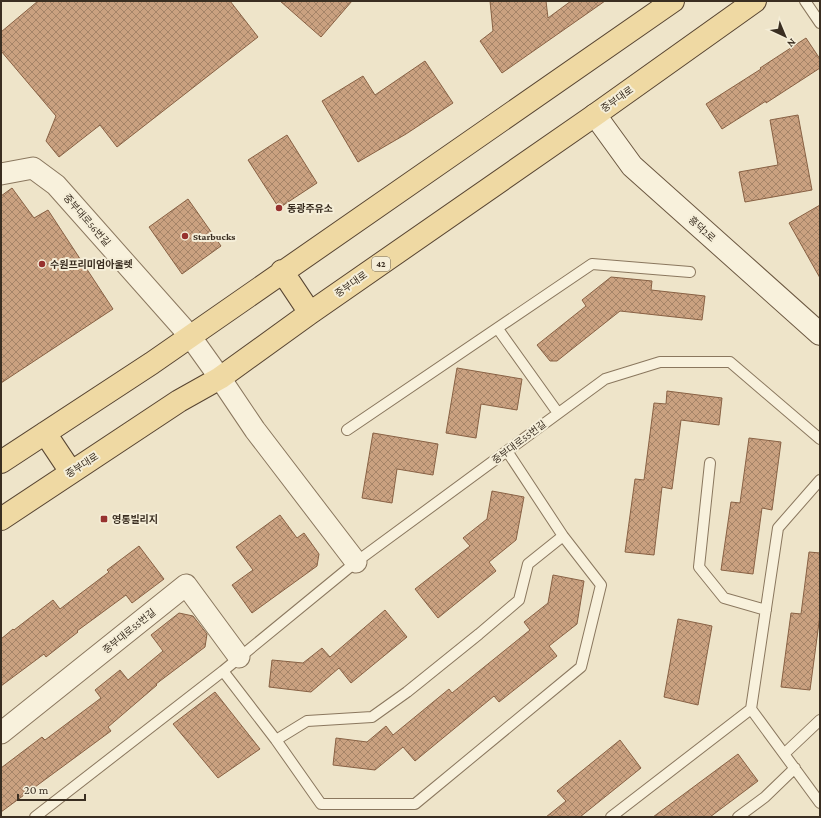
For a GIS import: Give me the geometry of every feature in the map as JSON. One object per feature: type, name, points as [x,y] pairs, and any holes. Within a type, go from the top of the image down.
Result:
[{"type":"main road","points":[[1,462],[152,363],[282,271],[673,1]]},
{"type":"main road","name":"중부대로","points":[[1,519],[179,401],[220,378],[310,313],[595,115],[755,1]]},
{"type":"main road","points":[[282,271],[310,313]]},
{"type":"main road","points":[[44,433],[70,472]]},
{"type":"street","name":"흥덕2로","points":[[595,115],[632,166],[820,334]]},
{"type":"street","name":"중부대로56번길","points":[[1,174],[33,168],[56,185],[190,336],[255,430],[356,562]]},
{"type":"street","name":"중부대로55번길","points":[[1,733],[186,585],[239,658]]},
{"type":"lane","points":[[805,1],[820,24]]},
{"type":"lane","points":[[347,430],[592,264],[690,272]]},
{"type":"lane","points":[[498,329],[558,413]]},
{"type":"lane","name":"중부대로55번길","points":[[35,817],[223,671],[356,562],[605,379],[660,362],[730,362],[820,439]]},
{"type":"lane","points":[[223,671],[276,740],[321,804],[415,804],[581,667],[601,585],[563,536],[507,452]]},
{"type":"lane","points":[[710,463],[699,567],[724,598],[766,610]]},
{"type":"lane","points":[[611,817],[751,709],[778,528],[820,480]]},
{"type":"lane","points":[[276,740],[307,721],[372,717],[407,692],[519,600],[528,564],[563,536]]},
{"type":"lane","points":[[751,709],[820,802]]},
{"type":"lane","points":[[784,754],[820,720]]},
{"type":"lane","points":[[738,817],[765,797],[795,768]]},
{"type":"building","points":[[38,1],[230,1],[258,37],[117,147],[100,125],[59,157],[46,141],[56,116],[1,51],[1,32]]},
{"type":"building","points":[[280,1],[352,1],[321,37]]},
{"type":"building","points":[[490,1],[546,1],[548,18],[571,1],[605,1],[502,73],[480,41],[493,31]]},
{"type":"building","points":[[806,38],[820,59],[820,68],[722,129],[706,104]]},
{"type":"building","points":[[425,61],[453,103],[406,134],[358,162],[322,101],[363,76],[375,95]]},
{"type":"building","points":[[798,115],[812,190],[745,202],[739,172],[778,165],[770,120]]},
{"type":"building","points":[[287,135],[317,183],[279,208],[248,160]]},
{"type":"building","name":"수원프리미엄아울렛","points":[[12,188],[34,218],[48,210],[113,309],[1,383],[1,196]]},
{"type":"building","name":"Starbucks","points":[[188,199],[221,246],[182,274],[149,227]]},
{"type":"building","points":[[820,205],[820,278],[789,223]]},
{"type":"building","points":[[611,277],[652,281],[651,290],[705,296],[702,320],[620,311],[557,361],[550,361],[537,345],[586,306],[582,300]]},
{"type":"building","points":[[457,368],[522,379],[517,410],[481,404],[476,438],[446,433]]},
{"type":"building","points":[[667,391],[722,398],[719,425],[681,420],[672,489],[662,487],[654,555],[625,552],[635,479],[644,480],[654,403],[666,404]]},
{"type":"building","points":[[373,433],[438,444],[433,475],[397,469],[392,503],[362,498]]},
{"type":"building","points":[[749,438],[781,442],[772,510],[762,508],[753,574],[721,570],[731,502],[740,503]]},
{"type":"building","points":[[492,491],[524,497],[516,540],[489,562],[496,571],[438,618],[415,589],[470,546],[463,538],[487,519]]},
{"type":"building","points":[[280,515],[297,538],[304,533],[319,554],[317,566],[252,613],[232,585],[253,570],[236,547]]},
{"type":"building","points":[[139,546],[164,579],[132,603],[126,595],[77,631],[78,632],[46,657],[44,654],[1,686],[1,639],[53,600],[60,609],[109,572],[107,570]]},
{"type":"building","points":[[809,552],[820,553],[820,615],[810,690],[781,687],[791,613],[801,614]]},
{"type":"building","points":[[553,575],[584,581],[577,624],[549,646],[557,656],[499,702],[494,696],[415,761],[403,747],[375,770],[333,765],[336,738],[367,742],[386,726],[393,735],[449,689],[452,693],[530,630],[524,622],[548,603]]},
{"type":"building","points":[[385,610],[407,637],[351,683],[339,668],[311,692],[269,687],[272,660],[303,663],[322,648],[330,657]]},
{"type":"building","points":[[179,613],[193,616],[207,634],[205,647],[156,684],[157,685],[108,727],[111,731],[1,812],[1,768],[42,737],[45,740],[101,698],[95,690],[120,670],[128,680],[163,651],[151,635]]},
{"type":"building","points":[[678,619],[712,626],[698,705],[664,697]]},
{"type":"building","points":[[215,692],[260,749],[218,778],[173,724]]},
{"type":"building","points":[[620,740],[641,768],[580,817],[546,817],[566,801],[557,791]]},
{"type":"building","points":[[738,754],[758,781],[710,817],[653,817]]},
{"type":"place","name":"동광주유소","points":[[279,208]]},
{"type":"place","name":"Starbucks","points":[[185,236]]},
{"type":"place","name":"수원프리미엄아울렛","points":[[42,264]]},
{"type":"place","name":"영통빌리지","points":[[104,519]]}]
